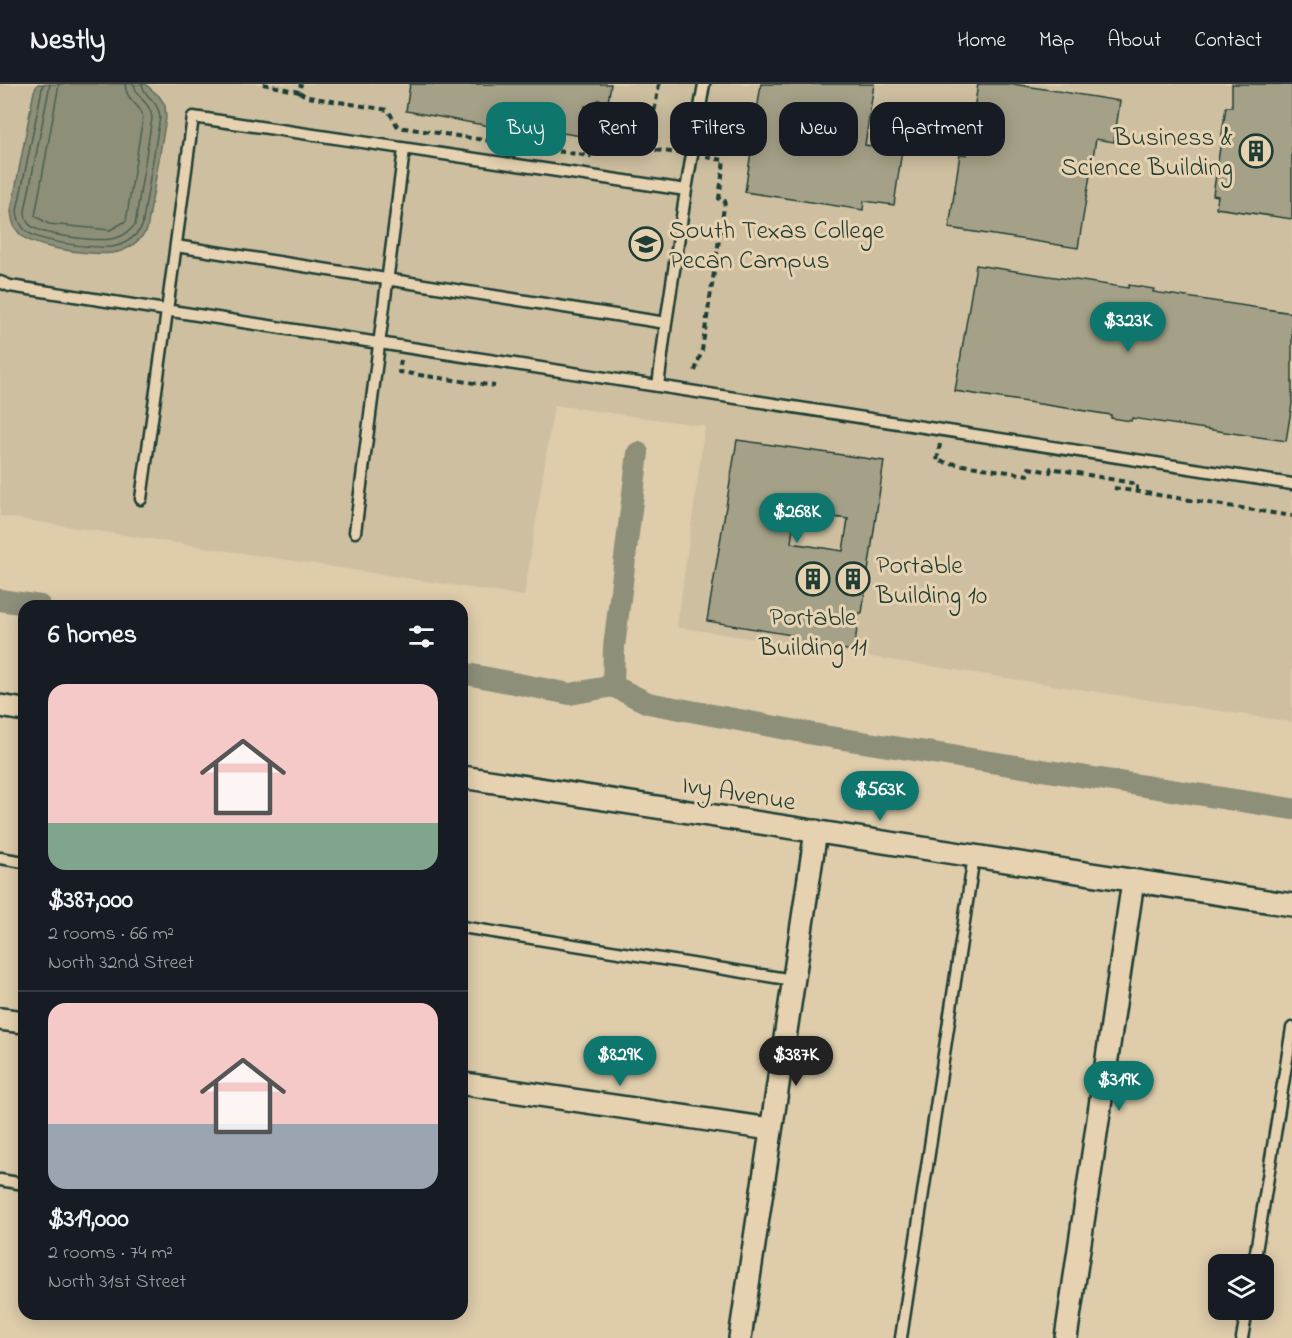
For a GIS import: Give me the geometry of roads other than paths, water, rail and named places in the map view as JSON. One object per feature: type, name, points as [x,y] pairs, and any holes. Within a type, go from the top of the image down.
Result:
[{"type":"street","points":[[0,706],[18,709]]},
{"type":"street","name":"Ivy Avenue","points":[[468,778],[1292,906]]},
{"type":"street","points":[[740,1338],[816,831]]},
{"type":"street","points":[[1066,1338],[1133,881]]},
{"type":"street","points":[[0,1018],[18,1021]]},
{"type":"street","points":[[468,1084],[770,1129]]},
{"type":"lane","points":[[658,386],[686,190],[705,84]]},
{"type":"lane","points":[[141,499],[193,117],[686,190]]},
{"type":"lane","points":[[355,532],[404,150]]},
{"type":"lane","points":[[176,246],[666,323]]},
{"type":"lane","points":[[0,282],[10,286],[167,311],[1292,484]]},
{"type":"lane","points":[[901,1338],[974,856]]},
{"type":"lane","points":[[0,858],[18,861]]},
{"type":"lane","points":[[468,928],[793,980]]},
{"type":"lane","points":[[1256,1254],[1292,1028]]},
{"type":"lane","points":[[0,1180],[18,1183]]},
{"type":"lane","points":[[1242,1338],[1245,1320]]},
{"type":"water","points":[[38,84],[145,84],[159,96],[165,105],[166,118],[147,230],[137,242],[128,248],[113,253],[63,250],[26,239],[15,228],[11,211],[34,91]]},
{"type":"waterway","points":[[468,674],[570,694],[613,686],[614,647],[638,453]]},
{"type":"waterway","points":[[0,600],[18,603]]},
{"type":"waterway","points":[[613,686],[648,703],[824,736],[1292,809]]},
{"type":"place","name":"Business & Science Building","points":[[1256,151]]},
{"type":"place","name":"South Texas College Pecan Campus","points":[[646,244]]},
{"type":"place","name":"Portable Building 11","points":[[813,579]]},
{"type":"place","name":"Portable Building 10","points":[[853,579]]}]
